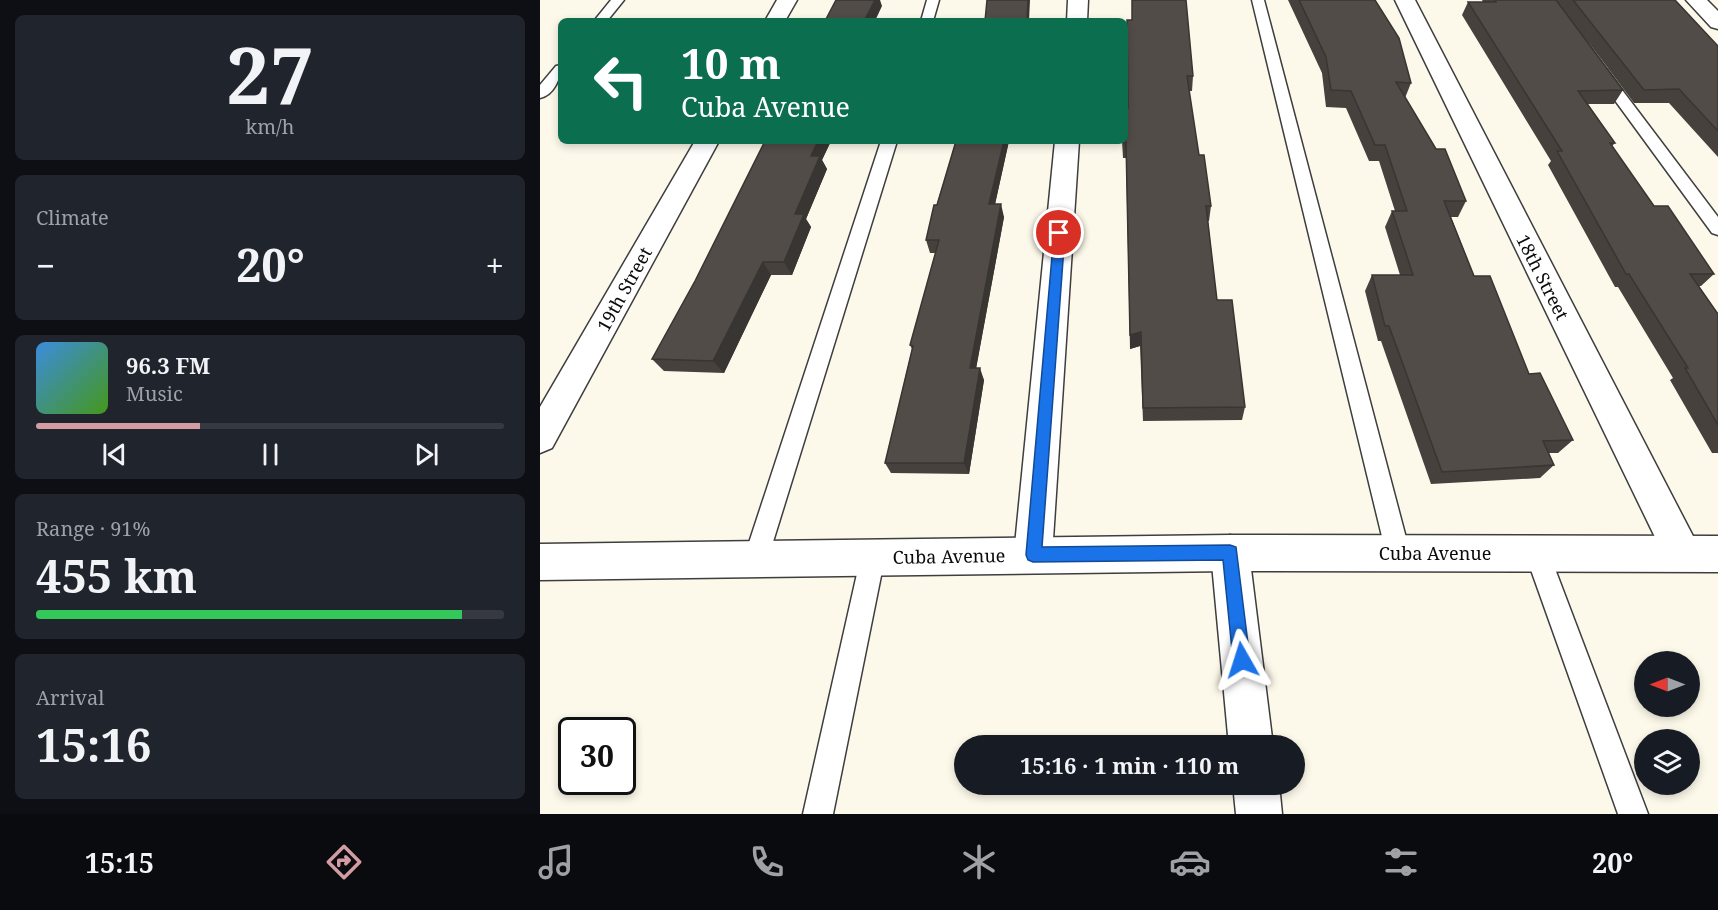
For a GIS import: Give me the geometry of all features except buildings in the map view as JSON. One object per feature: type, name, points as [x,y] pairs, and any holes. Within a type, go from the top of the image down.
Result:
[{"type":"street","points":[[777,18],[787,0]]},
{"type":"street","points":[[1077,18],[1078,0]]},
{"type":"street","name":"18th Street","points":[[1405,0],[1700,554]]},
{"type":"street","points":[[1696,0],[1718,23]]},
{"type":"street","name":"19th Street","points":[[540,438],[705,144]]},
{"type":"street","points":[[1033,555],[1067,144]]},
{"type":"street","points":[[1230,553],[1250,735]]},
{"type":"street","name":"Cuba Avenue","points":[[540,562],[1230,553],[1700,554]]},
{"type":"street","points":[[1257,795],[1259,814]]},
{"type":"lane","points":[[603,18],[618,0]]},
{"type":"lane","points":[[928,18],[933,0]]},
{"type":"lane","points":[[1258,0],[1398,553]]},
{"type":"lane","points":[[1590,57],[1718,230]]},
{"type":"lane","points":[[540,94],[558,73]]},
{"type":"lane","points":[[756,558],[888,144]]},
{"type":"lane","points":[[1537,553],[1633,814]]},
{"type":"lane","points":[[818,814],[873,556]]},
{"type":"route","points":[[1059,233],[1033,555],[1230,553],[1242,660]]}]
